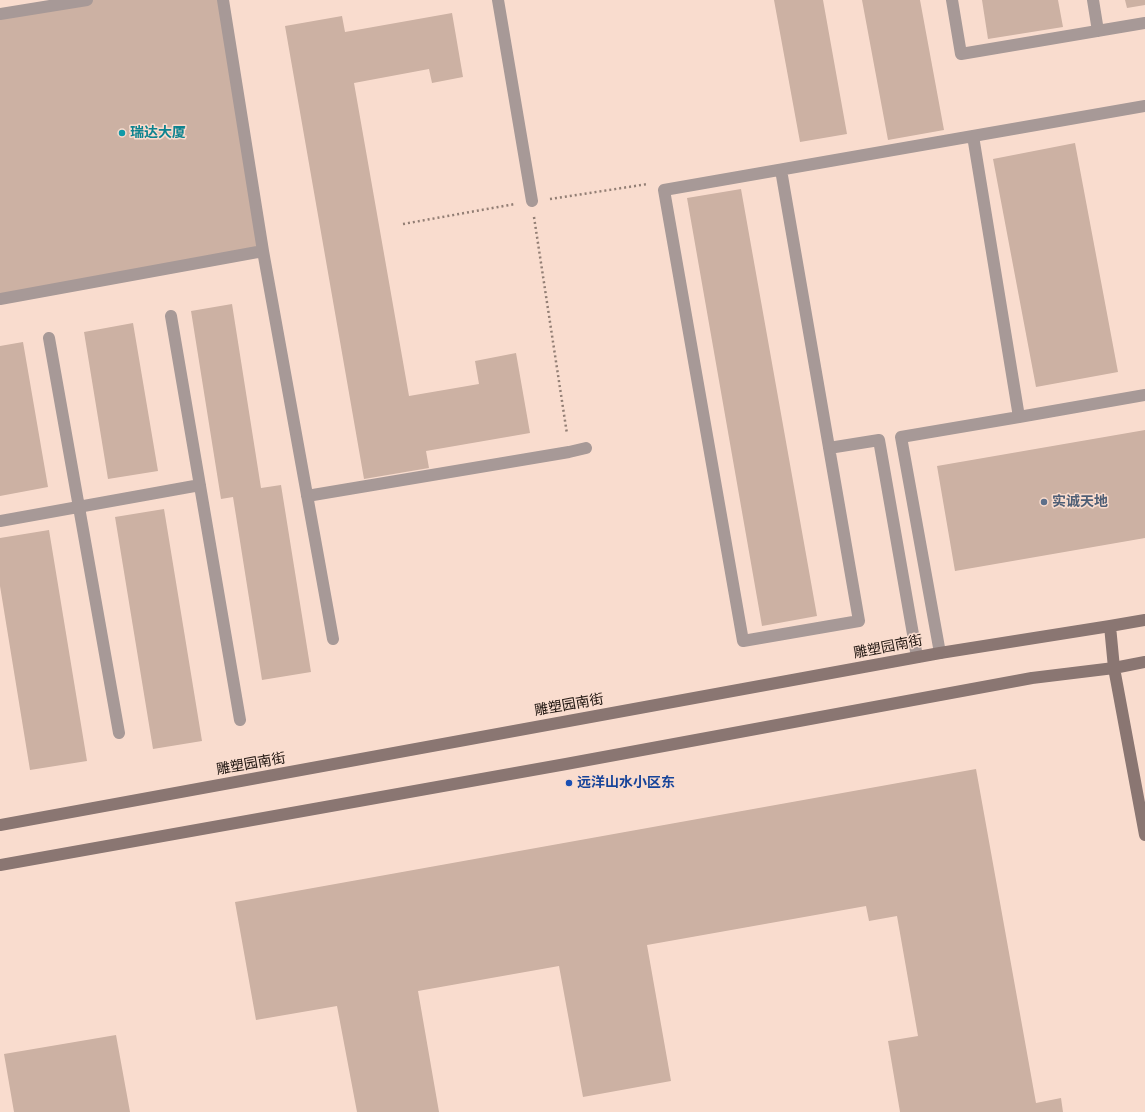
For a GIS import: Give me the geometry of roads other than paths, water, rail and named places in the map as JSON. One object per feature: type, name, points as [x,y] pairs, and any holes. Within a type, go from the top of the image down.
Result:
[{"type":"main road","name":"雕塑园南街","points":[[0,825],[940,652],[1145,620]]},
{"type":"main road","points":[[1110,626],[1114,668],[1145,835]]},
{"type":"main road","points":[[0,865],[566,764],[1032,678],[1114,668],[1145,662]]},
{"type":"street","points":[[0,14],[87,0]]},
{"type":"street","points":[[223,0],[263,251],[333,639]]},
{"type":"street","points":[[498,0],[532,201]]},
{"type":"street","points":[[952,0],[961,54],[1145,23]]},
{"type":"street","points":[[1093,0],[1098,31]]},
{"type":"street","points":[[780,170],[859,621],[743,641],[664,190],[1145,106]]},
{"type":"street","points":[[973,136],[1019,417]]},
{"type":"street","points":[[0,299],[263,251]]},
{"type":"street","points":[[171,316],[240,720]]},
{"type":"street","points":[[49,338],[119,733]]},
{"type":"street","points":[[829,448],[1145,395]]},
{"type":"street","points":[[901,437],[940,652]]},
{"type":"street","points":[[879,440],[917,657]]},
{"type":"street","points":[[307,496],[586,448]]},
{"type":"street","points":[[0,521],[200,485]]},
{"type":"place","name":"瑞达大厦","points":[[122,133]]},
{"type":"place","name":"实诚天地","points":[[1044,502]]},
{"type":"place","name":"远洋山水小区东","points":[[569,783]]}]
